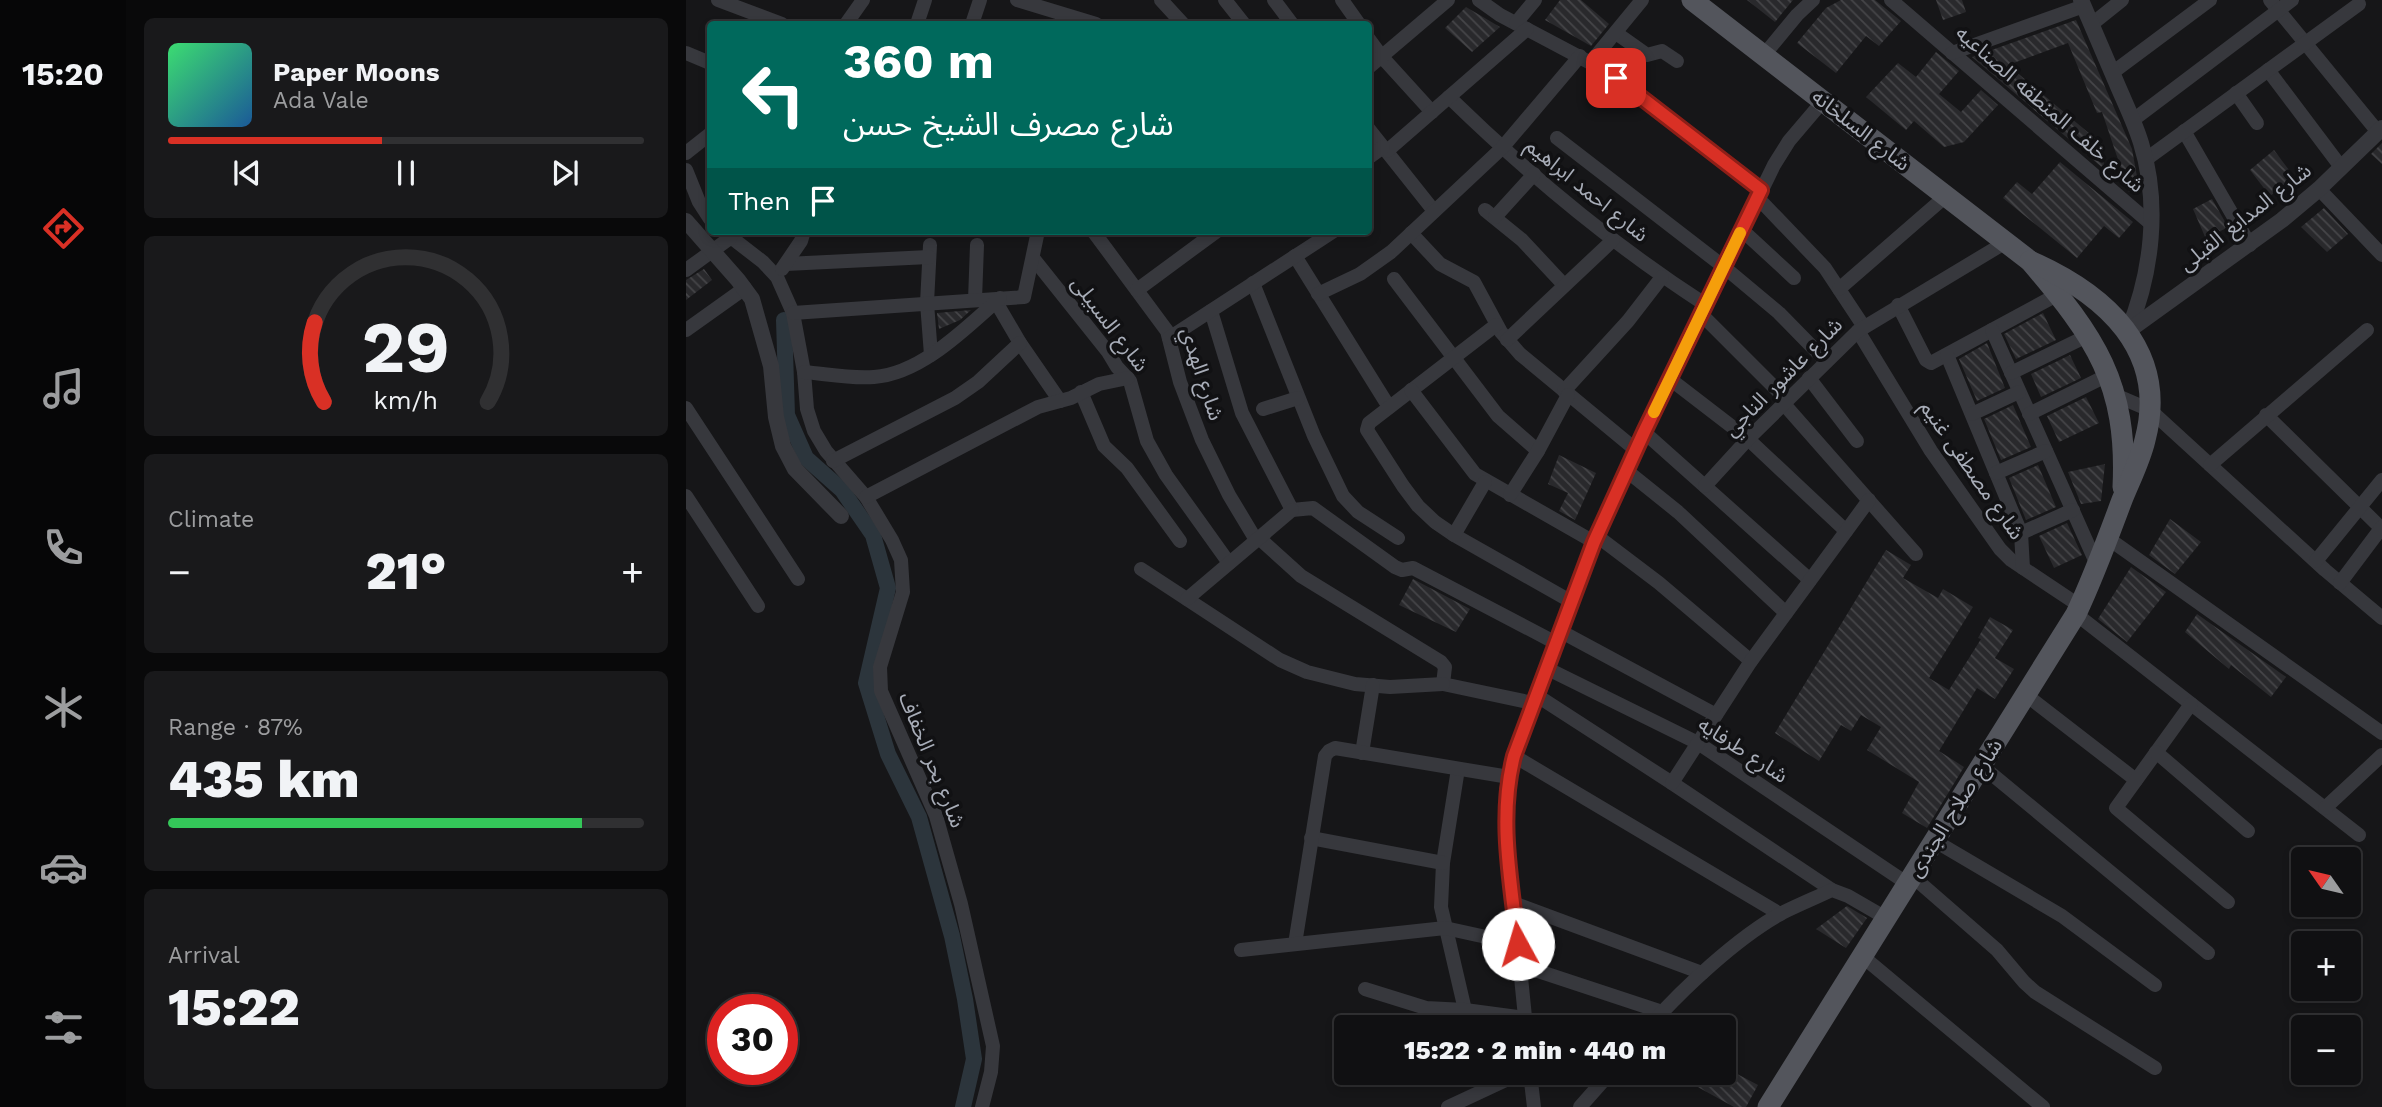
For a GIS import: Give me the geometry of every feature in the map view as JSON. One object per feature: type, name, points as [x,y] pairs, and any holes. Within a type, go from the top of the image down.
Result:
[{"type":"main road","name":"شارع السلخانه","points":[[1692,0],[2030,261]]},
{"type":"main road","name":"شارع صلاح الجندى","points":[[1768,1107],[2078,610],[2109,540],[2146,439],[2150,410],[2149,386],[2144,363],[2128,331],[2103,306],[2067,289],[2030,261]]},
{"type":"main road","name":"شارع صلاح الجندى","points":[[2067,289],[2112,385],[2123,442],[2123,499]]},
{"type":"street","points":[[718,0],[738,3],[776,21]]},
{"type":"street","points":[[918,21],[925,0]]},
{"type":"street","points":[[973,21],[980,0]]},
{"type":"street","points":[[1017,0],[1086,21]]},
{"type":"street","points":[[1161,0],[1181,21]]},
{"type":"street","points":[[1224,0],[1242,21]]},
{"type":"street","points":[[1274,0],[1290,21]]},
{"type":"street","points":[[1342,0],[1357,21]]},
{"type":"street","points":[[1372,65],[1448,0]]},
{"type":"street","name":"شارع مصطفى غنيم","points":[[1479,0],[1616,78],[1759,194],[1807,247],[1839,289],[1938,462],[2000,549],[2191,704],[2359,835]]},
{"type":"street","points":[[1372,157],[1449,97],[1521,26],[1535,0]]},
{"type":"street","points":[[1318,294],[1374,265],[1411,233],[1502,148],[1586,59],[1616,33],[1643,0]]},
{"type":"street","points":[[1764,55],[1813,0]]},
{"type":"street","name":"شارع خلف المنطقه الصناعيه","points":[[1891,0],[2150,223]]},
{"type":"street","points":[[2092,24],[2122,0]]},
{"type":"street","points":[[2112,74],[2210,0]]},
{"type":"street","points":[[2133,120],[2275,5],[2292,0]]},
{"type":"street","points":[[852,21],[860,1]]},
{"type":"street","points":[[1952,53],[2082,3],[2133,120],[2145,160],[2150,198],[2146,278],[2128,331]]},
{"type":"street","points":[[2145,160],[2359,4]]},
{"type":"street","points":[[2275,5],[2380,130]]},
{"type":"street","points":[[1616,33],[1647,55],[1662,51],[1677,61]]},
{"type":"street","points":[[1372,43],[1432,112]]},
{"type":"street","points":[[686,53],[707,62]]},
{"type":"street","points":[[2268,70],[2341,167]]},
{"type":"street","points":[[2236,93],[2257,123]]},
{"type":"street","name":"شارع احمد ابراهيم","points":[[1449,97],[1502,148],[1612,240],[1703,310],[1916,554]]},
{"type":"street","points":[[1524,1015],[1505,818],[1508,777],[1514,756],[1596,539],[1644,432],[1759,194],[1790,142],[1823,101]]},
{"type":"street","name":"شارع المدابغ القبلى","points":[[2128,331],[2250,245],[2319,189],[2380,130]]},
{"type":"street","points":[[2185,131],[2250,245]]},
{"type":"street","points":[[1372,133],[1434,211]]},
{"type":"street","points":[[686,153],[707,136]]},
{"type":"street","points":[[1558,138],[1724,267],[1779,313],[1826,361]]},
{"type":"street","points":[[686,170],[707,214]]},
{"type":"street","points":[[1534,174],[1490,214],[1522,240],[1564,285]]},
{"type":"street","points":[[2319,189],[2382,255]]},
{"type":"street","points":[[1839,289],[1946,196]]},
{"type":"street","points":[[686,221],[745,288],[757,312],[766,342],[776,417],[783,446],[795,469],[841,516]]},
{"type":"street","points":[[1742,230],[1794,278]]},
{"type":"street","points":[[1411,233],[1440,264],[1474,282],[1496,325],[1507,340],[1636,450]]},
{"type":"street","points":[[686,270],[712,251],[727,235]]},
{"type":"street","name":"شارع بحر الخفاف","points":[[731,235],[777,277],[793,313],[810,420],[819,442],[866,497],[892,540],[903,571],[903,592],[880,667],[881,691],[936,816],[961,904],[993,1046],[993,1063],[982,1107]]},
{"type":"street","points":[[777,277],[803,235]]},
{"type":"street","points":[[793,313],[998,300],[1025,295],[1037,235]]},
{"type":"street","name":"شارع الهدي","points":[[1101,235],[1165,327],[1180,382],[1202,440],[1229,495],[1257,539],[1301,576],[1441,662],[1445,667],[1443,684]]},
{"type":"street","points":[[1137,290],[1212,235]]},
{"type":"street","points":[[1170,338],[1328,235]]},
{"type":"street","points":[[1507,340],[1612,240]]},
{"type":"street","name":"شارع عاشور الناجي","points":[[1705,486],[1748,439],[1861,329],[2006,242]]},
{"type":"street","points":[[975,300],[977,245]]},
{"type":"street","points":[[786,264],[929,251],[927,303],[931,355]]},
{"type":"street","points":[[1295,256],[1389,407]]},
{"type":"street","name":"شارع السبيلى","points":[[1033,258],[1128,378],[1147,441],[1156,458],[1229,563]]},
{"type":"street","points":[[1510,495],[1538,451],[1566,393],[1662,277]]},
{"type":"street","points":[[1394,279],[1498,416],[1538,451]]},
{"type":"street","points":[[1254,283],[1314,436],[1350,505],[1398,538]]},
{"type":"street","points":[[686,330],[745,288]]},
{"type":"street","points":[[1898,305],[1927,362],[1932,363],[2067,289]]},
{"type":"street","points":[[998,300],[1020,343],[1060,401]]},
{"type":"street","points":[[804,372],[874,377],[894,373],[931,355],[998,300]]},
{"type":"street","points":[[1211,311],[1242,414],[1292,510]]},
{"type":"street","points":[[1496,325],[1369,423],[1368,432],[1418,506],[1454,535],[1572,602]]},
{"type":"street","points":[[1992,330],[2098,567]]},
{"type":"street","points":[[2210,465],[2367,330]]},
{"type":"street","points":[[2011,373],[2089,335]]},
{"type":"street","points":[[833,461],[955,398],[978,382],[1020,343]]},
{"type":"street","points":[[1947,355],[2021,533],[2023,568]]},
{"type":"street","points":[[866,497],[1038,407],[1071,398],[1108,381],[1128,378]]},
{"type":"street","points":[[1809,378],[1857,441]]},
{"type":"street","points":[[1670,379],[1748,439],[1846,531]]},
{"type":"street","points":[[2029,414],[2112,385],[2150,410],[2382,618]]},
{"type":"street","points":[[1411,390],[1464,462],[1485,482],[1596,539],[1659,583],[1751,661]]},
{"type":"street","points":[[1972,414],[2019,392]]},
{"type":"street","points":[[1081,393],[1100,440],[1127,468],[1180,541]]},
{"type":"street","points":[[1264,410],[1298,398]]},
{"type":"street","points":[[686,408],[798,579]]},
{"type":"street","points":[[2266,415],[2382,528],[2340,583]]},
{"type":"street","points":[[1644,432],[1810,580]]},
{"type":"street","points":[[1996,473],[2046,451]]},
{"type":"street","points":[[1627,471],[1678,512],[1786,613]]},
{"type":"street","points":[[2316,561],[2382,480]]},
{"type":"street","points":[[1454,535],[1485,482]]},
{"type":"street","points":[[686,496],[758,606]]},
{"type":"street","points":[[1672,783],[1751,661],[1869,500]]},
{"type":"street","points":[[1187,599],[1292,510],[1313,509],[1395,567],[1402,570],[1413,568],[1716,715]]},
{"type":"street","points":[[2021,533],[2073,510]]},
{"type":"street","points":[[2109,540],[2382,733]]},
{"type":"street","points":[[1141,569],[1280,660],[1307,673],[1333,680],[1390,687],[1443,684],[1534,699],[1672,783],[1832,890],[1886,918]]},
{"type":"street","name":"شارع طرفايه","points":[[1546,668],[1698,743],[1910,880],[1989,943],[2035,992],[2155,1068]]},
{"type":"street","points":[[1362,753],[1373,685]]},
{"type":"street","points":[[2026,695],[2136,780]]},
{"type":"street","points":[[2191,704],[2116,808],[2228,902]]},
{"type":"street","points":[[1295,944],[1325,756],[1329,751],[1335,748],[1508,777]]},
{"type":"street","points":[[2156,752],[2248,831]]},
{"type":"street","points":[[2325,808],[2382,755]]},
{"type":"street","points":[[1514,756],[1780,914]]},
{"type":"street","points":[[1982,766],[2208,953]]},
{"type":"street","points":[[1458,769],[1443,863],[1441,907],[1465,1010]]},
{"type":"street","points":[[1311,838],[1443,863]]},
{"type":"street","points":[[1935,841],[2062,916],[2155,985]]},
{"type":"street","points":[[1659,1015],[1702,973],[1780,914],[1832,890]]},
{"type":"street","points":[[1513,903],[1702,973]]},
{"type":"street","points":[[1241,950],[1445,928],[1518,944]]},
{"type":"street","points":[[1862,956],[2043,1107]]},
{"type":"street","points":[[1520,965],[1662,1012]]},
{"type":"street","points":[[1365,989],[1426,1008],[1465,1010],[1488,1015]]},
{"type":"street","points":[[1448,1107],[1495,1085]]},
{"type":"street","points":[[1531,1085],[1534,1107]]},
{"type":"street","points":[[1580,1107],[1599,1085]]},
{"type":"building","points":[[1560,0],[1581,0],[1609,24],[1591,46],[1545,20]]},
{"type":"building","points":[[1747,0],[1793,0],[1775,22]]},
{"type":"building","points":[[1841,0],[1875,0],[1901,21],[1879,46],[1866,36],[1836,73],[1797,43],[1826,8]]},
{"type":"building","points":[[1936,0],[1962,0],[1966,12],[1943,20]]},
{"type":"building","points":[[1466,7],[1500,27],[1472,52],[1445,28]]},
{"type":"building","points":[[2076,20],[2132,149],[2139,188],[2129,192],[2102,112],[2097,113],[2068,43],[2008,65],[2103,145],[2104,169],[1972,57]]},
{"type":"building","points":[[1936,52],[1959,71],[1939,94],[1961,112],[1981,90],[1998,105],[1964,142],[1944,147],[1914,121],[1906,130],[1866,97],[1898,63],[1916,77]]},
{"type":"building","points":[[2382,143],[2382,164],[2371,154]]},
{"type":"building","points":[[2274,150],[2295,178],[2270,196],[2250,170]]},
{"type":"building","points":[[2060,162],[2133,222],[2119,238],[2104,226],[2077,258],[2003,198],[2017,182],[2032,194]]},
{"type":"building","points":[[2212,199],[2228,227],[2206,239],[2193,209]]},
{"type":"building","points":[[2324,208],[2348,234],[2327,252],[2301,227]]},
{"type":"building","points":[[704,269],[712,280],[686,300],[686,280]]},
{"type":"building","points":[[971,310],[960,320],[939,329],[937,313]]},
{"type":"building","points":[[2043,313],[2056,340],[2016,359],[2004,334]]},
{"type":"building","points":[[1987,343],[2005,388],[1977,401],[1959,359]]},
{"type":"building","points":[[2070,355],[2081,378],[2041,397],[2031,374]]},
{"type":"building","points":[[2086,397],[2099,423],[2059,442],[2047,416]]},
{"type":"building","points":[[2013,405],[2031,447],[2001,460],[1984,419]]},
{"type":"building","points":[[1559,455],[1596,473],[1575,520],[1559,511],[1568,493],[1548,484]]},
{"type":"building","points":[[2105,464],[2101,501],[2081,504],[2068,472]]},
{"type":"building","points":[[2038,465],[2056,507],[2026,520],[2009,478]]},
{"type":"building","points":[[2170,519],[2201,542],[2175,574],[2149,555]]},
{"type":"building","points":[[2067,523],[2082,555],[2054,568],[2039,536]]},
{"type":"building","points":[[1886,550],[1911,565],[1903,578],[1938,598],[1943,589],[1973,607],[1929,678],[1949,690],[1981,639],[1978,638],[1990,617],[2013,630],[1995,658],[2014,669],[1995,699],[1977,688],[1939,751],[1964,767],[1927,828],[1902,813],[1919,782],[1867,750],[1881,727],[1861,715],[1851,731],[1841,725],[1819,761],[1775,733]]},
{"type":"building","points":[[2131,567],[2166,592],[2127,642],[2098,619]]},
{"type":"building","points":[[1413,579],[1470,609],[1456,632],[1399,605]]},
{"type":"building","points":[[2197,614],[2286,677],[2271,697],[2231,665],[2229,669],[2185,632]]},
{"type":"building","points":[[1847,906],[1867,918],[1846,948],[1816,929]]},
{"type":"building","points":[[1736,1073],[1758,1085],[1746,1107],[1734,1107],[1694,1085],[1736,1085]]},
{"type":"waterway","points":[[784,320],[787,415],[806,458],[842,490],[873,535],[888,588],[866,683],[888,754],[919,817],[952,936],[974,1059],[963,1107]]},
{"type":"slow traffic","points":[[1654,412],[1740,233]]},
{"type":"route","points":[[1518,944],[1505,818],[1506,790],[1514,756],[1594,542],[1761,190],[1616,78]]}]
